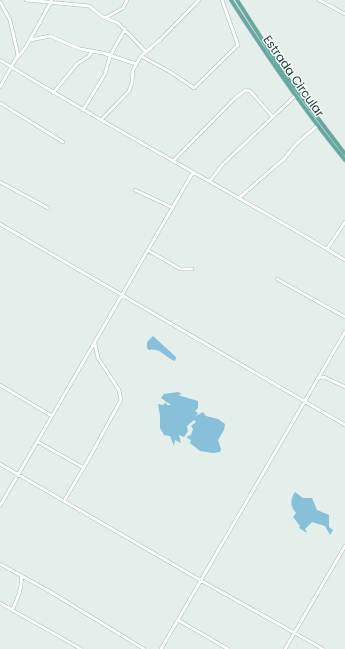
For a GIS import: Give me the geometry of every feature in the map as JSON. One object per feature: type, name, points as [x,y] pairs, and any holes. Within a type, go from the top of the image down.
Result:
[{"type":"main road","name":"Estrada Circular","points":[[231,0],[295,96],[345,160]]},
{"type":"main road","name":"Estrada Circular","points":[[237,0],[283,72],[345,154]]},
{"type":"street","points":[[26,0],[51,1],[89,6],[106,18],[112,19],[125,29],[146,52]]},
{"type":"street","points":[[106,18],[123,8],[127,0]]},
{"type":"street","points":[[101,120],[129,92],[132,83],[132,72],[142,56],[160,40],[199,0]]},
{"type":"street","points":[[142,56],[172,73],[194,88],[238,45],[222,0]]},
{"type":"street","points":[[318,0],[345,14]]},
{"type":"street","points":[[0,87],[11,67],[30,40],[51,1]]},
{"type":"street","points":[[0,3],[10,20],[18,57]]},
{"type":"street","points":[[83,110],[105,74],[110,56],[125,29]]},
{"type":"street","points":[[30,40],[50,36],[80,49],[136,64]]},
{"type":"street","points":[[53,93],[77,64],[89,56],[92,51]]},
{"type":"street","points":[[0,60],[53,93],[240,197],[345,260]]},
{"type":"street","points":[[173,160],[235,98],[246,90],[250,91],[272,116]]},
{"type":"street","points":[[210,181],[223,164],[272,116],[295,96]]},
{"type":"street","points":[[0,103],[63,142]]},
{"type":"street","points":[[240,197],[278,162],[285,158],[299,141],[317,126]]},
{"type":"street","points":[[0,506],[95,344],[116,303],[123,296],[193,172]]},
{"type":"street","points":[[0,182],[48,208]]},
{"type":"street","points":[[135,190],[173,208]]},
{"type":"street","points":[[327,249],[345,222]]},
{"type":"street","points":[[0,224],[345,425]]},
{"type":"street","points":[[149,251],[180,269],[192,268]]},
{"type":"street","points":[[277,279],[345,317]]},
{"type":"street","points":[[161,649],[345,332]]},
{"type":"street","points":[[64,501],[121,400],[119,390],[98,358],[95,344]]},
{"type":"street","points":[[318,378],[324,377],[345,387]]},
{"type":"street","points":[[0,385],[52,416]]},
{"type":"street","points":[[307,397],[309,404]]},
{"type":"street","points":[[38,442],[84,468]]},
{"type":"street","points":[[0,464],[200,580],[323,649]]},
{"type":"street","points":[[285,649],[345,546]]},
{"type":"street","points":[[0,564],[144,649]]},
{"type":"street","points":[[12,610],[17,601],[22,581],[21,576]]},
{"type":"street","points":[[0,603],[81,649]]},
{"type":"street","points":[[178,620],[228,649]]},
{"type":"water","points":[[153,336],[176,357],[175,361],[168,358],[160,351],[153,349],[149,350],[147,348],[147,342]]},
{"type":"water","points":[[178,392],[182,394],[178,395],[198,401],[198,408],[195,411],[198,413],[196,416],[203,412],[206,416],[218,419],[225,424],[224,430],[218,440],[221,449],[220,452],[213,453],[200,451],[190,443],[191,440],[186,437],[191,435],[193,429],[191,426],[196,422],[194,420],[187,426],[188,431],[184,437],[179,435],[181,443],[175,440],[174,446],[170,436],[164,435],[160,428],[158,404],[163,405],[166,402],[167,405],[171,405],[161,398],[164,394]]},
{"type":"water","points":[[295,492],[303,498],[312,498],[317,510],[329,515],[329,527],[333,530],[330,535],[325,526],[312,522],[305,529],[307,533],[299,528],[300,526],[293,517],[296,513],[291,503]]}]
